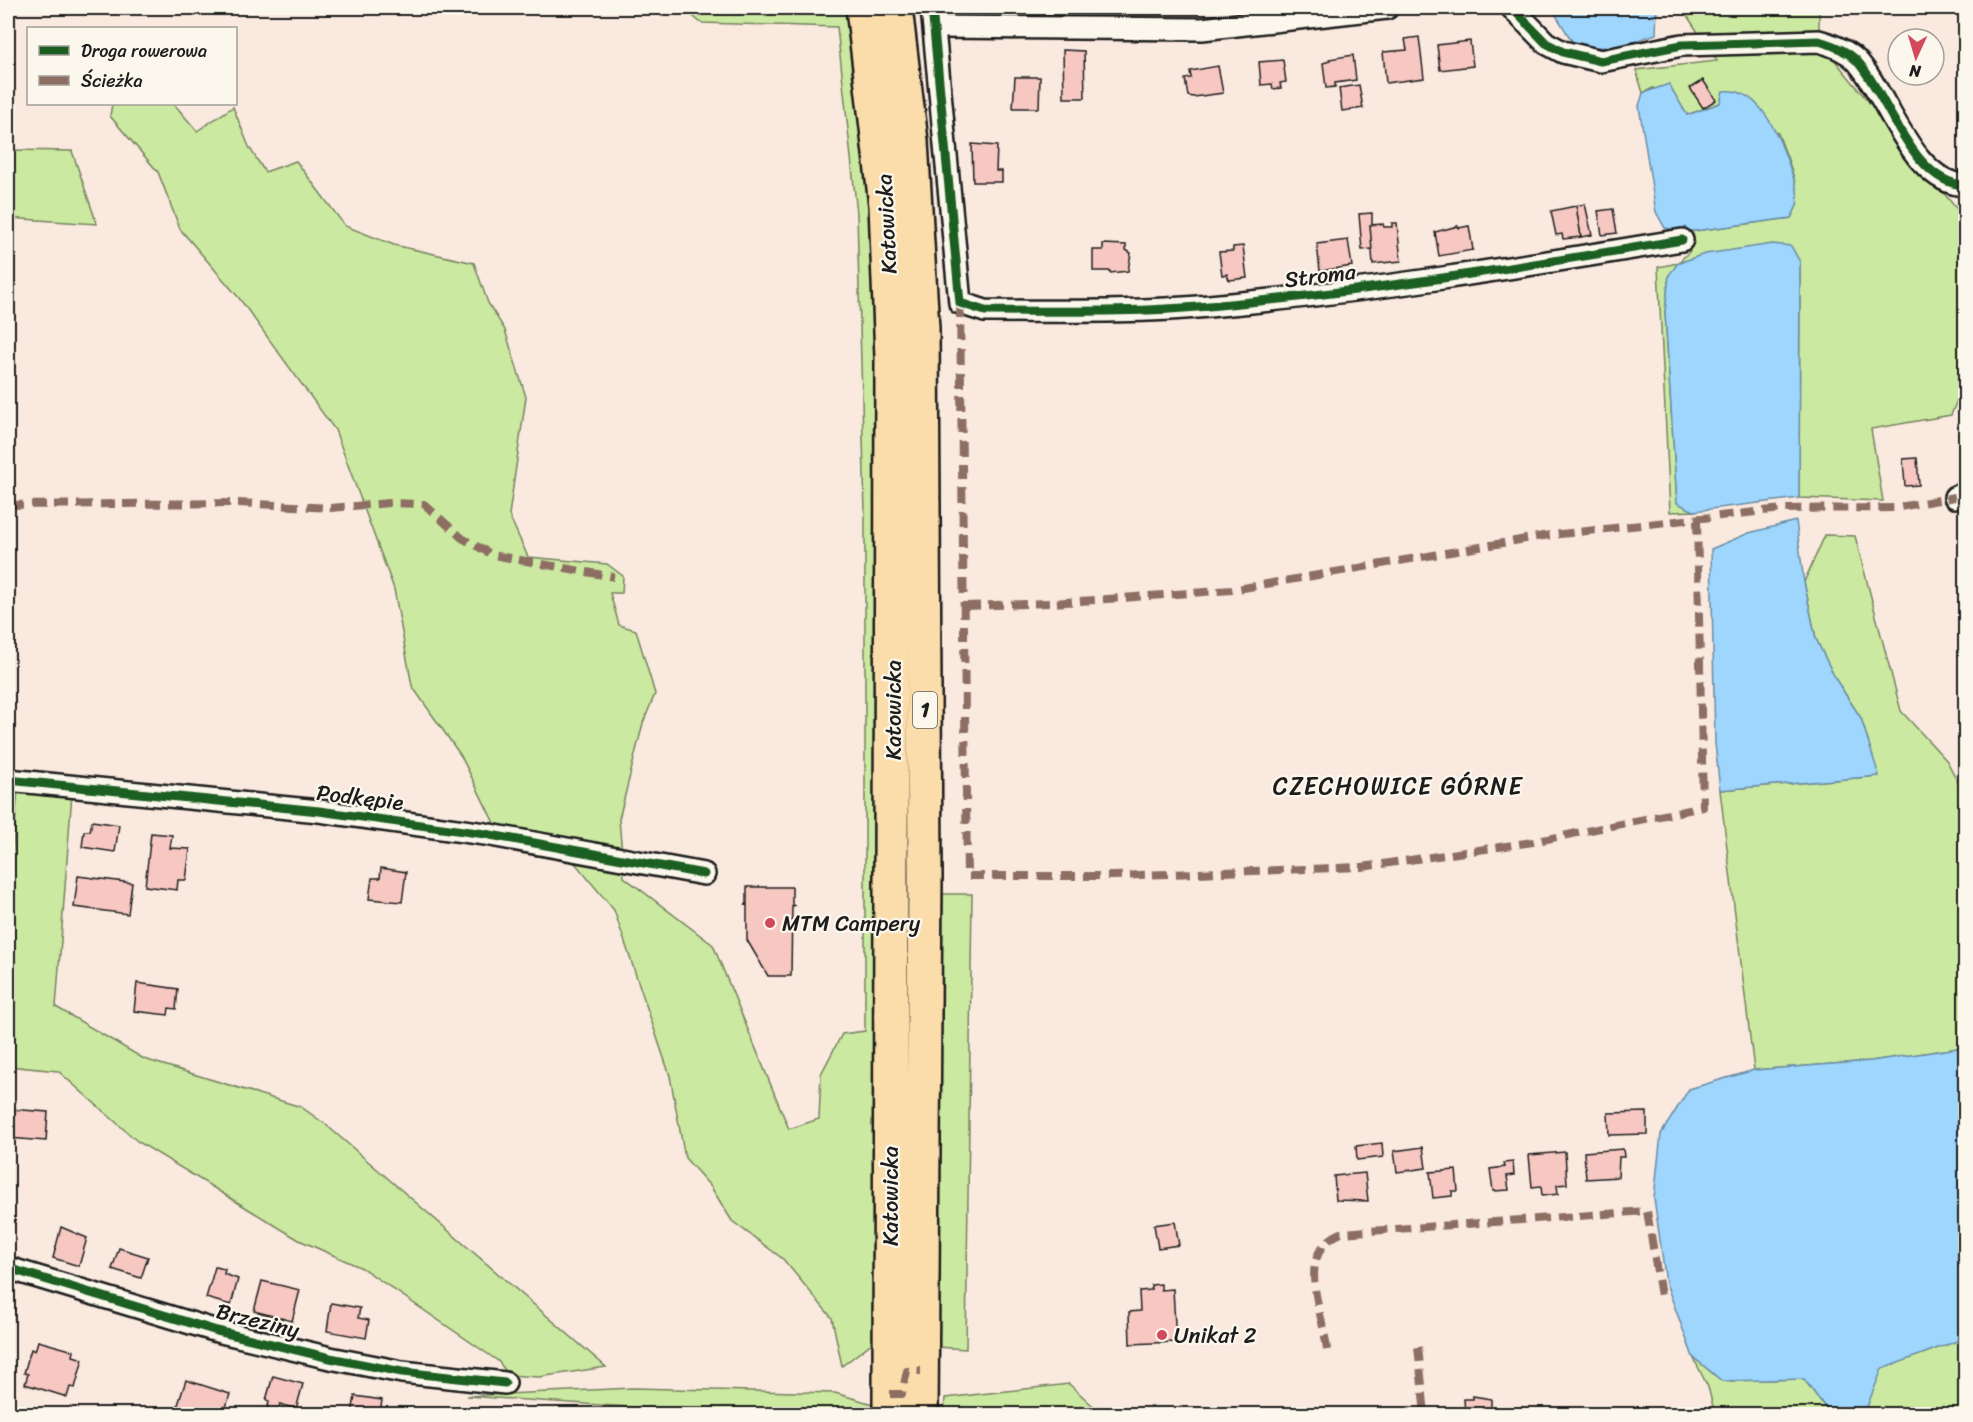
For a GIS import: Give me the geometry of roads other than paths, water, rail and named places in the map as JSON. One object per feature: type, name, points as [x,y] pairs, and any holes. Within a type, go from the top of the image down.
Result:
[{"type":"main road","name":"Katowicka","points":[[863,8],[886,205],[892,357],[890,1414]]},
{"type":"main road","name":"Katowicka","points":[[895,8],[911,141],[922,328],[925,876],[921,1414]]},
{"type":"street","points":[[934,17],[1202,29],[1387,8]]},
{"type":"street","points":[[1512,8],[1546,43],[1563,52],[1601,61],[1682,45],[1819,41],[1836,46],[1856,60],[1869,77],[1894,124],[1932,170],[1941,179],[1965,186]]},
{"type":"street","name":"Stroma","points":[[934,17],[960,303],[985,311],[1206,307],[1442,279],[1682,240]]},
{"type":"street","name":"Podkępie","points":[[8,780],[343,814],[485,834],[704,874]]},
{"type":"street","name":"Brzeziny","points":[[8,1268],[217,1331],[330,1358],[402,1372],[505,1383]]},
{"type":"water","points":[[1554,8],[1657,8],[1656,34],[1615,48],[1575,46],[1554,12]]},
{"type":"water","points":[[1669,84],[1687,115],[1720,103],[1723,91],[1736,92],[1748,97],[1758,105],[1780,141],[1796,185],[1797,205],[1791,218],[1687,232],[1665,228],[1656,212],[1639,106],[1643,93]]},
{"type":"water","points":[[1773,244],[1791,246],[1800,262],[1799,498],[1694,511],[1677,503],[1665,312],[1669,275],[1678,263],[1705,254]]},
{"type":"water","points":[[1796,521],[1804,582],[1816,639],[1836,680],[1861,718],[1879,776],[1720,790],[1715,743],[1711,549],[1749,533]]},
{"type":"water","points":[[1965,1047],[1965,1338],[1882,1369],[1864,1414],[1830,1414],[1804,1379],[1722,1381],[1693,1357],[1666,1283],[1654,1198],[1661,1134],[1689,1089],[1754,1070],[1871,1061]]},
{"type":"place","name":"MTM Campery","points":[[770,923]]},
{"type":"place","name":"Unikat 2","points":[[1162,1335]]},
{"type":"district","name":"CZECHOWICE GÓRNE","points":[[1398,786]]}]
